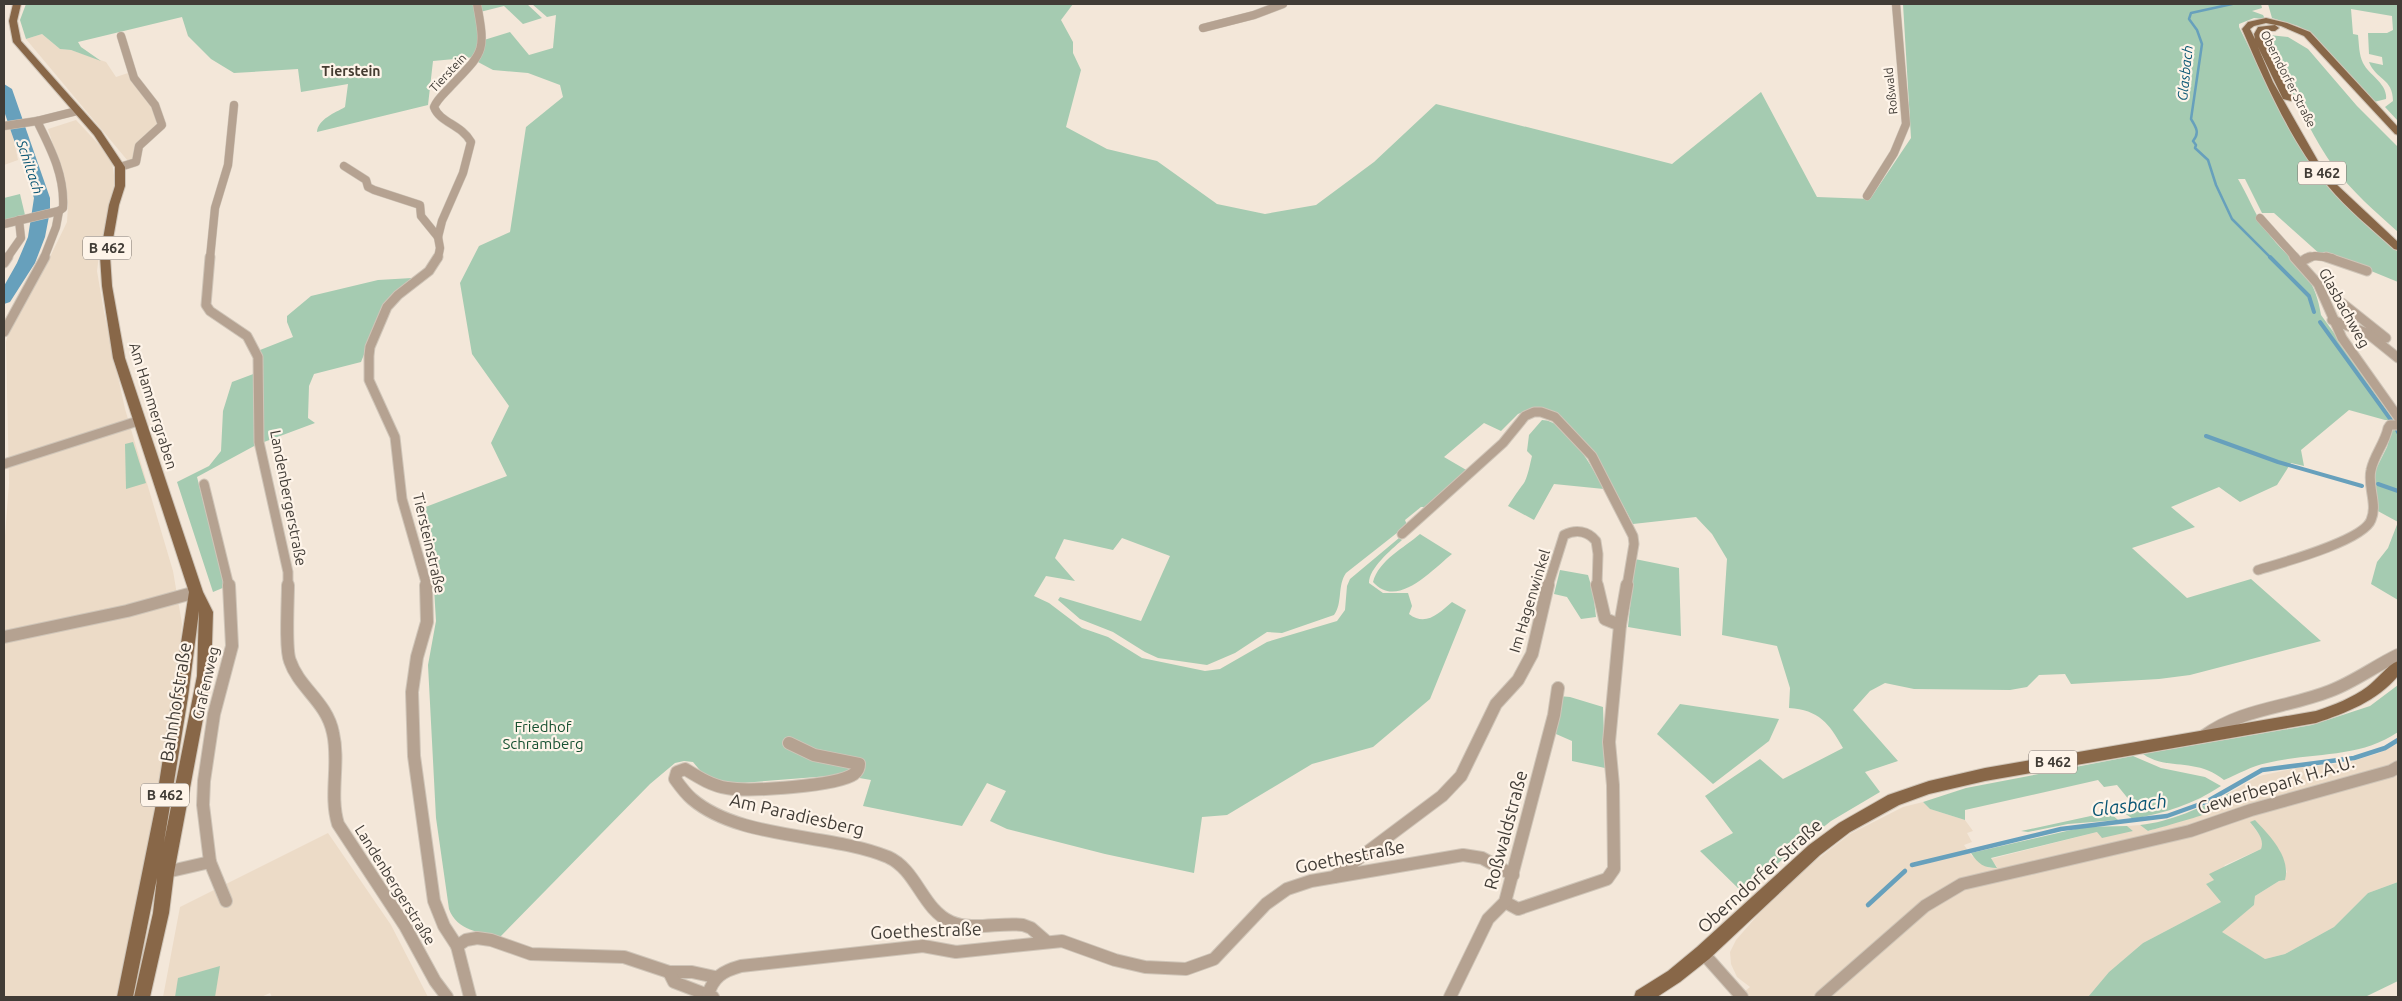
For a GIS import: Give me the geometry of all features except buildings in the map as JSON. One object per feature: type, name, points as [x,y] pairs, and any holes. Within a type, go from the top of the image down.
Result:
[{"type":"main road","points":[[17,4],[13,20],[17,42],[76,111],[102,138],[120,167]]},
{"type":"main road","name":"Oberndorfer Straße","points":[[2398,132],[2307,34],[2291,26],[2270,21],[2255,22],[2247,26],[2249,39],[2269,82],[2314,162],[2332,185],[2398,247]]},
{"type":"main road","name":"Oberndorfer Straße","points":[[2398,141],[2302,38],[2275,28],[2264,28],[2258,31],[2259,40],[2284,92],[2324,163],[2356,201],[2398,239]]},
{"type":"main road","name":"Am Hammergraben","points":[[120,167],[120,186],[114,205],[105,256],[107,286],[119,358],[138,421],[196,592]]},
{"type":"main road","name":"Bahnhofstraße","points":[[125,997],[159,874],[186,665],[189,620],[196,592]]},
{"type":"main road","name":"Oberndorfer Straße","points":[[1642,997],[1657,989],[1703,953],[1823,843],[1876,808],[1895,799],[1914,792],[2002,772],[2128,747],[2316,717],[2345,707],[2373,692],[2398,667]]},
{"type":"main road","name":"Bahnhofstraße","points":[[142,997],[161,913],[159,874]]},
{"type":"street","name":"Tierstein","points":[[449,121],[439,117],[434,107],[450,86],[474,63],[478,54],[482,36],[477,4]]},
{"type":"street","points":[[1203,28],[1254,15],[1282,4]]},
{"type":"street","name":"Roßwald","points":[[1867,196],[1888,166],[1900,142],[1906,124],[1896,4]]},
{"type":"street","points":[[120,167],[136,162],[139,146],[162,125],[158,110],[147,92],[134,77],[121,36]]},
{"type":"street","name":"Landenbergerstraße","points":[[234,105],[228,165],[215,208],[206,305],[210,312],[247,336],[258,358],[257,405],[260,442],[288,572],[289,660],[295,673],[313,694],[329,718],[336,739],[335,797],[338,822],[404,925],[432,974],[436,986],[447,997]]},
{"type":"street","points":[[4,126],[37,122],[76,111]]},
{"type":"street","name":"Tiersteinstraße","points":[[449,121],[465,132],[471,142],[463,173],[442,222],[438,237],[440,248],[438,258],[429,271],[398,295],[388,307],[370,347],[369,380],[395,437],[402,500],[428,590],[428,622],[417,657],[412,692],[414,756],[434,900],[444,926],[457,946],[470,997]]},
{"type":"street","points":[[4,224],[48,214],[63,208],[64,198],[58,168],[37,122]]},
{"type":"street","points":[[344,166],[366,180],[368,187],[375,192],[406,199],[420,205],[421,216],[438,237]]},
{"type":"street","points":[[4,332],[13,312],[47,253],[58,227],[59,211]]},
{"type":"street","name":"Glasbachweg","points":[[2260,218],[2318,284],[2332,320],[2342,338],[2398,417]]},
{"type":"street","points":[[4,263],[21,238],[19,220]]},
{"type":"street","name":"Glasbachweg","points":[[2300,262],[2304,258],[2317,256],[2367,271]]},
{"type":"street","points":[[2342,303],[2398,351]]},
{"type":"street","points":[[2332,320],[2367,333],[2398,358]]},
{"type":"street","points":[[1402,534],[1504,443],[1525,416],[1534,412],[1555,417],[1592,456],[1633,536],[1634,544],[1620,625],[1609,742],[1615,856],[1612,875],[1607,879],[1518,909],[1505,902]]},
{"type":"street","points":[[4,464],[138,421]]},
{"type":"street","points":[[2258,570],[2310,553],[2351,535],[2368,525],[2372,515],[2370,474],[2387,435],[2388,428],[2390,425],[2398,425]]},
{"type":"street","name":"Grafenweg","points":[[204,484],[229,585],[232,613],[232,646],[214,714],[204,781],[203,805],[210,862],[226,901]]},
{"type":"street","name":"Im Hagenwinkel","points":[[1334,877],[1442,796],[1461,776],[1496,704],[1518,680],[1532,654],[1548,586],[1564,535],[1578,531],[1593,536],[1596,540],[1598,547],[1596,579],[1600,602],[1606,619],[1620,625]]},
{"type":"street","points":[[4,637],[127,611],[196,592]]},
{"type":"street","points":[[2204,736],[2224,720],[2303,700],[2329,691],[2353,681],[2398,655]]},
{"type":"street","name":"Roßwaldstraße","points":[[1450,997],[1488,919],[1505,902],[1554,715],[1558,688]]},
{"type":"street","name":"Am Paradiesberg","points":[[789,744],[814,755],[851,761],[859,764],[859,768],[853,775],[831,780],[767,788],[728,788],[702,779],[685,769],[677,772],[675,779],[682,790],[705,810],[778,832],[843,843],[892,860],[908,871],[933,908],[949,921],[964,926],[999,923],[1030,927],[1046,941]]},
{"type":"street","name":"Gewerbepark H.A.U.","points":[[1820,997],[1856,969],[1933,899],[1962,884],[2190,831],[2251,810],[2391,771],[2398,767]]},
{"type":"street","name":"Goethestraße","points":[[715,976],[720,972],[741,966],[872,950],[922,946],[956,952],[1046,941],[1062,941],[1114,960],[1144,967],[1186,969],[1214,959],[1266,904],[1287,889],[1311,881],[1463,855],[1482,858],[1512,875]]},
{"type":"street","points":[[159,874],[210,862]]},
{"type":"street","points":[[457,946],[466,940],[477,938],[531,954],[624,957],[669,972],[692,972],[715,976],[711,984],[710,996],[674,982],[669,972]]},
{"type":"street","points":[[1703,953],[1742,997]]},
{"type":"shaded area","points":[[42,34],[60,49],[71,50],[106,62],[116,77],[128,73],[155,107],[159,125],[138,144],[135,159],[128,161],[26,39]]},
{"type":"shaded area","points":[[76,120],[103,149],[112,162],[115,182],[100,247],[97,271],[125,409],[173,571],[182,624],[175,696],[160,787],[116,997],[4,997],[4,549],[9,483],[6,342],[12,319],[50,257],[67,222],[68,205],[63,176],[48,129]]},
{"type":"shaded area","points":[[4,123],[10,123],[18,160],[4,165]]},
{"type":"shaded area","points":[[2398,743],[2398,882],[2368,893],[2334,927],[2285,954],[2265,959],[2221,932],[2254,905],[2255,896],[2279,881],[2287,872],[2279,849],[2250,822],[2261,837],[2263,844],[2261,849],[2225,865],[2215,880],[2206,884],[2221,902],[2143,943],[2109,972],[2088,997],[1738,997],[1750,987],[1737,977],[1731,964],[1730,952],[1736,940],[1783,886],[1850,834],[1903,807],[1923,802],[1930,809],[1965,820],[1973,831],[1967,833],[1972,842],[1964,845],[1972,856],[1989,868],[1997,867],[1991,859],[2097,832],[2133,831],[2127,826],[2140,825],[2148,831],[2231,805],[2229,793],[2259,776],[2296,768],[2346,763],[2379,753]]},
{"type":"shaded area","points":[[328,833],[391,925],[428,997],[272,997],[270,993],[261,997],[163,997],[180,907]]},
{"type":"green space","points":[[26,4],[474,4],[480,41],[476,57],[433,61],[428,105],[317,132],[320,123],[345,107],[348,84],[301,92],[298,69],[234,73],[211,59],[188,36],[182,17],[78,42],[81,47],[101,61],[71,50],[60,49],[42,34],[26,39],[20,20]]},
{"type":"green space","points":[[527,4],[542,18],[523,24],[504,6],[480,12],[481,5]]},
{"type":"green space","name":"Friedhof Schramberg","points":[[532,4],[1073,4],[1061,20],[1073,42],[1073,53],[1081,70],[1066,127],[1107,149],[1157,161],[1217,204],[1265,214],[1316,205],[1374,162],[1436,104],[1672,164],[1761,92],[1817,197],[1870,199],[1911,138],[1903,4],[2261,4],[2262,8],[2252,11],[2263,15],[2265,19],[2254,18],[2239,24],[2239,27],[2294,138],[2316,172],[2353,212],[2398,252],[2398,282],[2354,264],[2321,255],[2274,213],[2262,213],[2245,179],[2238,179],[2264,227],[2306,275],[2317,299],[2321,315],[2397,420],[2385,420],[2349,410],[2301,450],[2304,466],[2291,463],[2277,485],[2240,502],[2219,487],[2171,507],[2195,527],[2132,548],[2187,598],[2251,579],[2321,641],[2190,675],[2159,679],[2071,684],[2065,674],[2039,675],[2027,687],[2010,690],[1914,689],[1885,683],[1870,691],[1853,710],[1898,761],[1865,772],[1880,792],[1831,821],[1742,892],[1700,851],[1733,833],[1705,796],[1760,759],[1783,779],[1843,748],[1833,731],[1822,719],[1799,709],[1789,708],[1790,688],[1777,646],[1722,635],[1727,559],[1712,534],[1696,517],[1633,524],[1595,453],[1555,414],[1530,409],[1518,414],[1501,431],[1484,423],[1444,457],[1468,471],[1429,507],[1421,507],[1405,520],[1407,525],[1346,573],[1343,578],[1337,610],[1334,615],[1282,633],[1267,632],[1235,653],[1207,665],[1158,658],[1113,632],[1080,619],[1058,600],[1060,597],[1141,621],[1170,556],[1122,538],[1113,550],[1064,539],[1055,558],[1075,581],[1046,576],[1034,596],[1049,603],[1082,628],[1108,637],[1142,658],[1205,671],[1220,669],[1267,642],[1337,621],[1345,610],[1347,586],[1350,579],[1399,538],[1402,540],[1377,565],[1370,577],[1369,583],[1383,593],[1408,593],[1412,606],[1409,614],[1415,618],[1427,619],[1432,617],[1452,602],[1466,610],[1430,699],[1373,747],[1312,764],[1227,815],[1202,817],[1194,873],[1105,854],[1007,829],[990,821],[1006,791],[987,783],[962,826],[863,806],[871,780],[842,775],[729,784],[703,774],[693,762],[684,761],[675,763],[650,784],[500,937],[485,934],[463,926],[449,909],[436,818],[428,665],[436,621],[432,556],[415,511],[507,476],[491,443],[509,406],[472,354],[460,283],[479,246],[510,232],[526,127],[563,97],[560,85],[528,73],[493,70],[478,62],[484,40],[510,32],[529,55],[553,48],[556,15],[547,17]]},
{"type":"green space","points":[[2268,4],[2398,4],[2398,121],[2385,107],[2393,101],[2390,88],[2369,62],[2383,65],[2382,57],[2369,54],[2368,33],[2387,33],[2393,30],[2392,16],[2351,9],[2353,34],[2358,35],[2362,60],[2381,84],[2386,94],[2386,99],[2374,102],[2313,34],[2298,26],[2272,18]]},
{"type":"green space","points":[[2269,35],[2288,37],[2308,49],[2357,106],[2398,147],[2398,232],[2348,184],[2323,151],[2298,104],[2268,39]]},
{"type":"green space","points":[[20,194],[25,215],[4,220],[4,198]]},
{"type":"green space","points":[[412,278],[381,312],[361,362],[314,374],[309,386],[308,418],[315,423],[256,445],[197,477],[225,587],[213,592],[177,482],[209,466],[221,451],[223,411],[232,382],[259,372],[260,350],[293,337],[287,322],[287,316],[311,296],[378,280]]},
{"type":"green space","points":[[1542,420],[1551,422],[1561,428],[1579,447],[1604,489],[1554,484],[1534,520],[1508,506],[1524,483],[1529,470],[1532,456],[1527,451],[1529,435]]},
{"type":"green space","points":[[2398,429],[2398,522],[2376,510],[2373,475],[2387,447],[2392,430]]},
{"type":"green space","points":[[133,442],[146,483],[126,489],[125,444]]},
{"type":"green space","points":[[2398,522],[2398,600],[2371,584],[2377,562],[2388,548]]},
{"type":"green space","points":[[1420,534],[1452,554],[1425,577],[1404,589],[1393,592],[1383,589],[1373,582],[1376,574],[1386,561]]},
{"type":"green space","points":[[1635,559],[1679,568],[1681,636],[1628,627]]},
{"type":"green space","points":[[1560,570],[1588,575],[1593,592],[1596,617],[1581,619],[1567,597],[1554,594]]},
{"type":"green space","points":[[2398,685],[2398,732],[2383,741],[2367,747],[2334,754],[2267,763],[2250,768],[2224,780],[2203,769],[2162,762],[2143,754],[2312,725],[2370,706]]},
{"type":"green space","points":[[1559,696],[1570,697],[1603,707],[1605,768],[1572,761],[1572,741],[1556,734]]},
{"type":"green space","points":[[1680,704],[1779,719],[1769,741],[1713,784],[1657,734]]},
{"type":"green space","points":[[2133,756],[2161,768],[2205,777],[2221,786],[2179,807],[2133,819],[2120,810],[2134,806],[2117,785],[2104,787],[2098,780],[1965,810],[1965,820],[1930,809],[1923,802],[1966,788]]},
{"type":"green space","points":[[2229,793],[2233,801],[2219,809],[2148,831],[2140,825],[2163,821],[2186,813]]},
{"type":"green space","points":[[2109,812],[2118,820],[2068,824],[2028,832],[2021,831]]},
{"type":"green space","points":[[2255,820],[2273,840],[2282,855],[2286,871],[2285,880],[2279,881],[2255,896],[2254,905],[2222,932],[2265,959],[2285,954],[2334,927],[2368,893],[2398,882],[2398,981],[2365,997],[2088,997],[2109,972],[2143,943],[2221,902],[2206,884],[2214,880],[2209,874],[2261,849],[2261,838],[2250,822]]},
{"type":"green space","points":[[2127,826],[2133,831],[2102,838],[2097,832],[1991,858],[1997,868],[1982,865],[1971,853],[2084,827]]},
{"type":"green space","points":[[220,966],[215,997],[175,997],[178,978]]},
{"type":"waterway","name":"Glasbach","points":[[2232,4],[2191,13],[2189,19],[2197,30],[2202,44],[2191,119],[2197,133],[2193,141],[2196,145],[2195,148],[2208,160],[2216,185],[2232,219],[2309,296],[2314,312]]},
{"type":"waterway","name":"Schiltach","points":[[4,89],[42,198],[40,224],[32,251],[20,276],[4,298]]},
{"type":"waterway","name":"Glasbach","points":[[2320,322],[2391,420]]},
{"type":"waterway","points":[[2206,436],[2278,462],[2362,486]]},
{"type":"waterway","points":[[2378,484],[2398,491]]},
{"type":"waterway","name":"Glasbach","points":[[1912,865],[2061,829],[2167,816],[2206,802],[2262,770],[2354,758],[2385,748],[2398,740]]},
{"type":"waterway","name":"Glasbach","points":[[1868,905],[1905,871]]},
{"type":"district","name":"Tierstein","points":[[351,71]]}]
